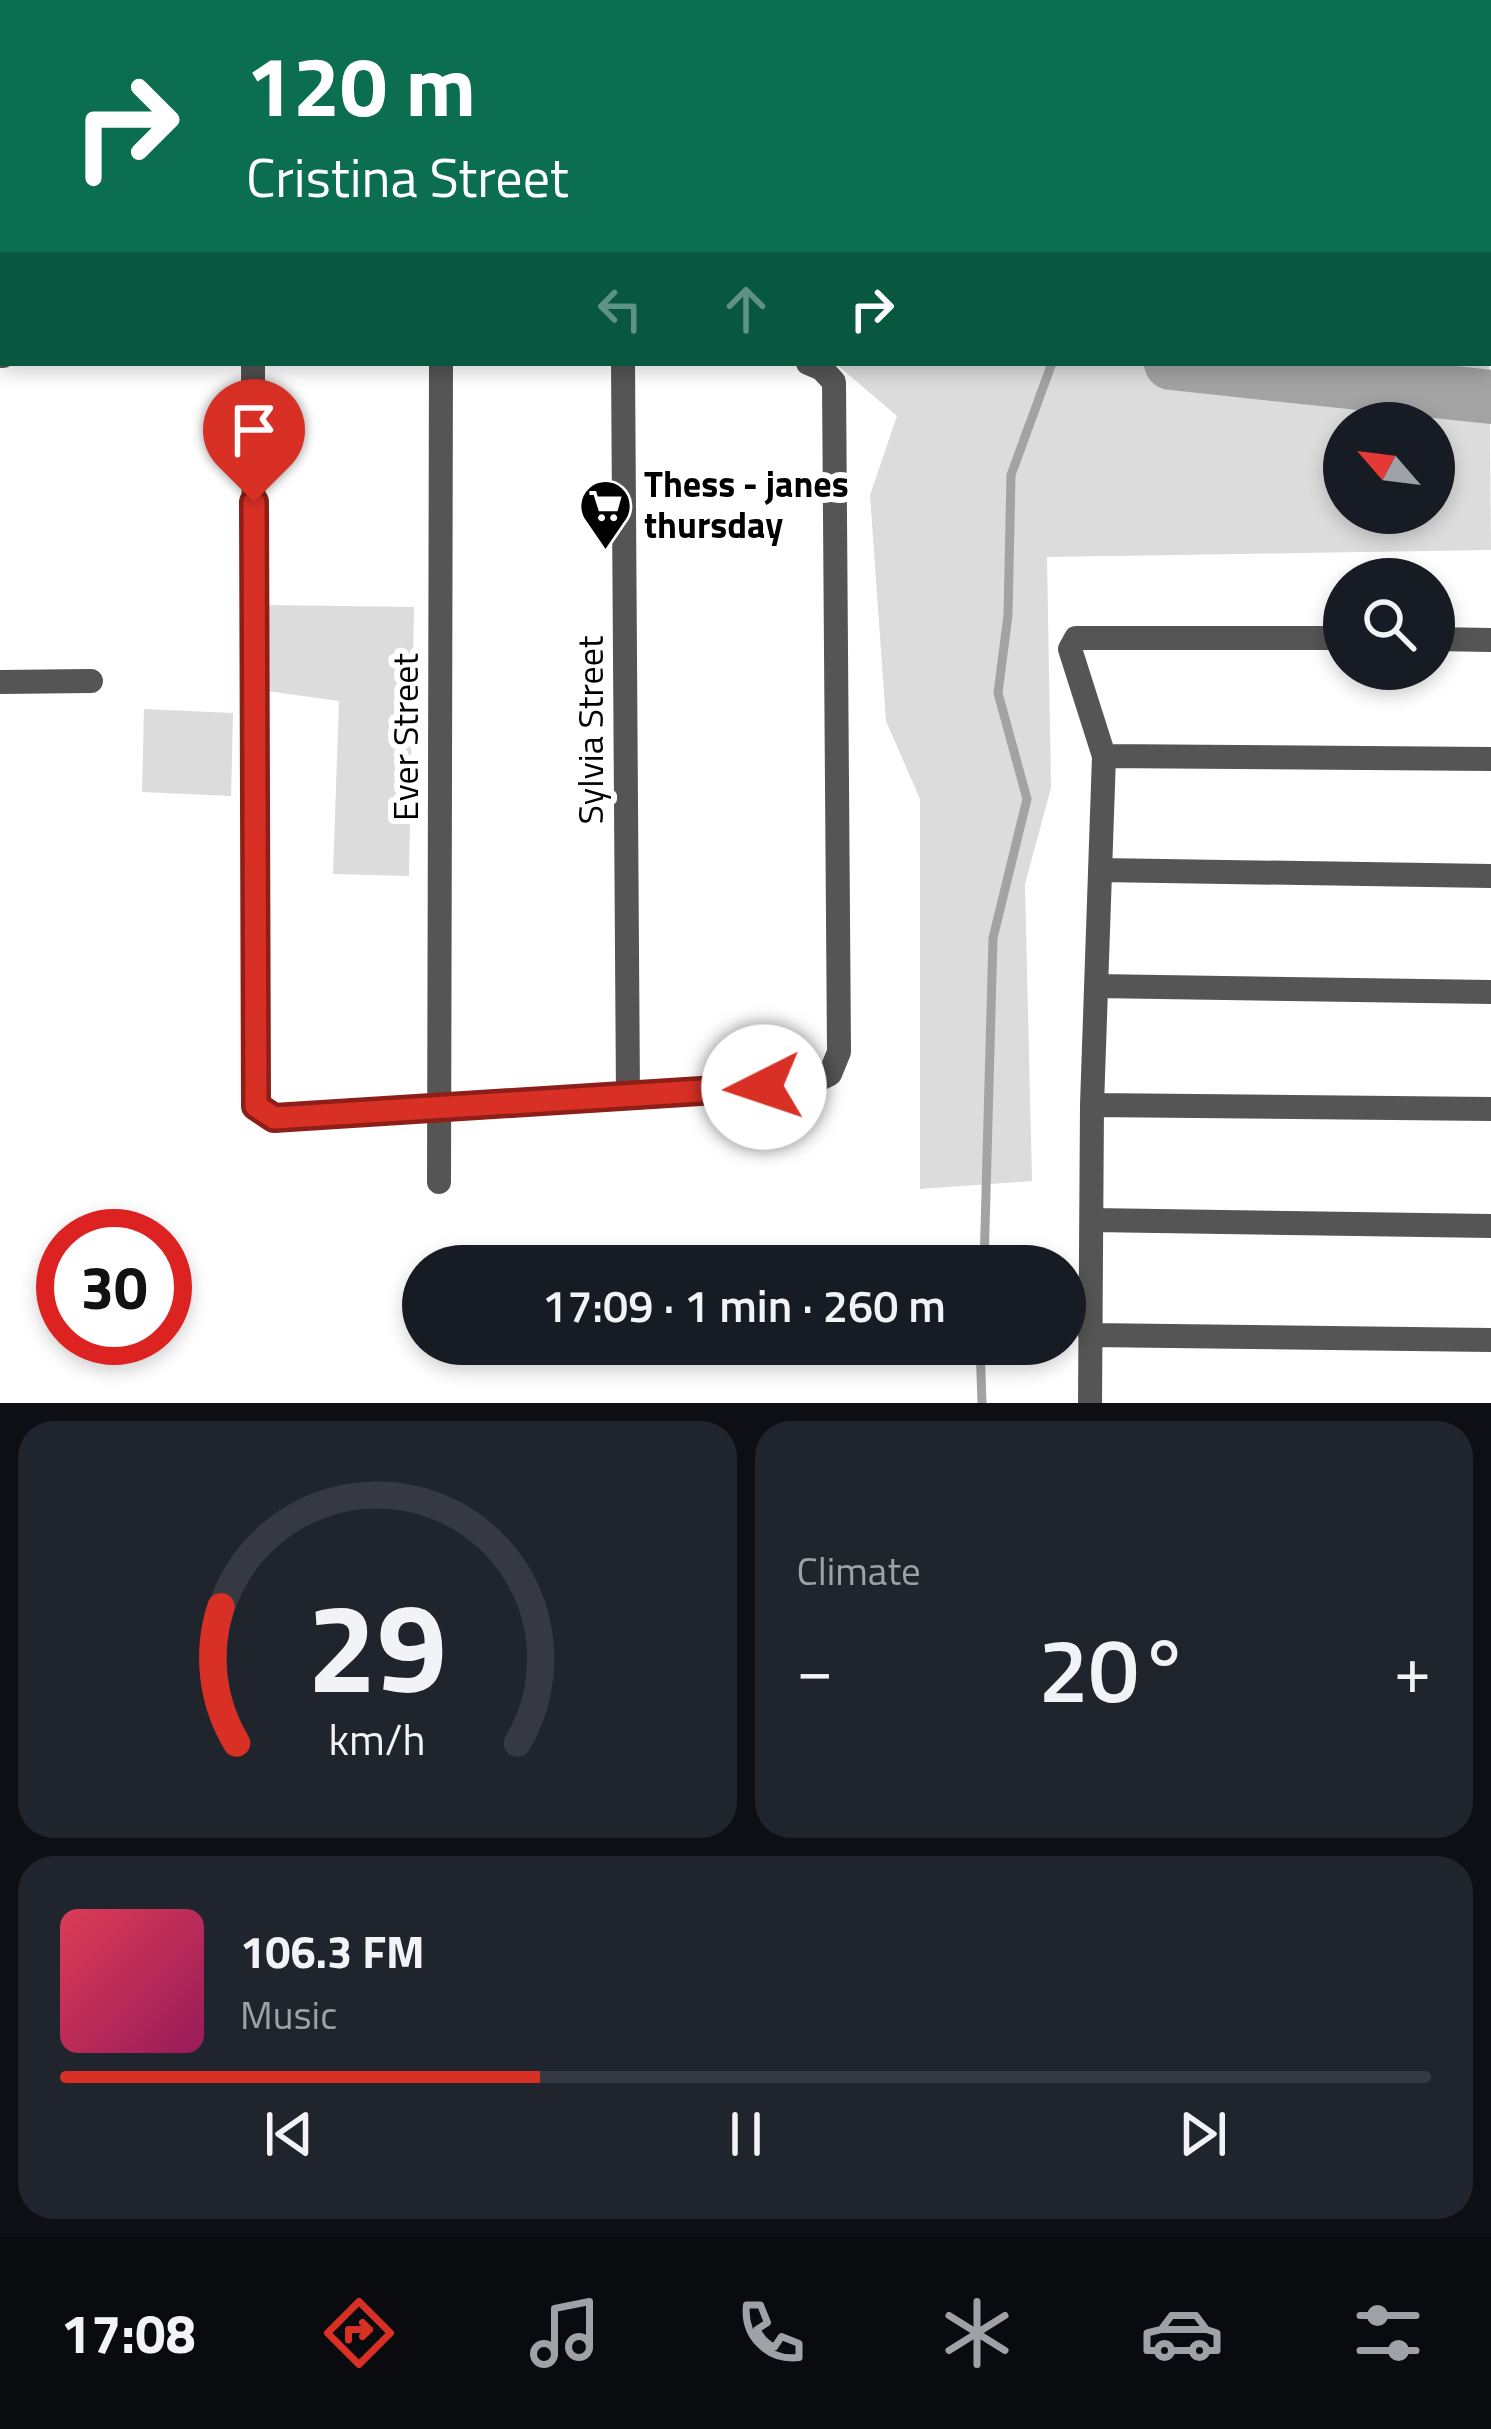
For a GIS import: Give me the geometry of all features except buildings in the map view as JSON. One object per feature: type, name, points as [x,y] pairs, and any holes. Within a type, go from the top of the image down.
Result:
[{"type":"street","points":[[253,366],[256,1106],[274,1118],[810,1084],[830,1074],[839,1052],[833,382],[815,366]]},
{"type":"street","name":"Ever Street","points":[[440,1182],[441,366]]},
{"type":"street","name":"Sylvia Street","points":[[623,366],[628,1097]]},
{"type":"street","points":[[1090,1403],[1104,756],[1071,662],[1076,638],[1323,638]]},
{"type":"street","points":[[1455,639],[1491,640]]},
{"type":"street","points":[[0,682],[91,682]]},
{"type":"street","points":[[1104,756],[1491,759]]},
{"type":"street","points":[[1100,870],[1491,876]]},
{"type":"street","points":[[1096,986],[1491,992]]},
{"type":"street","points":[[1093,1105],[1491,1108]]},
{"type":"street","points":[[1092,1220],[1491,1226]]},
{"type":"street","points":[[1090,1335],[1491,1340]]},
{"type":"shaded area","points":[[839,366],[1489,366],[1491,550],[1047,557],[1051,788],[1025,884],[1032,1181],[920,1189],[920,799],[886,721],[870,495],[897,416]]},
{"type":"shaded area","points":[[269,605],[414,607],[409,876],[333,874],[339,701],[267,691]]},
{"type":"shaded area","points":[[144,709],[233,713],[231,796],[142,792]]},
{"type":"waterway","points":[[985,1245],[993,938],[1027,799],[998,693],[1008,615],[1011,475],[1051,366]]},
{"type":"waterway","points":[[1199,366],[1491,397]]},
{"type":"waterway","points":[[981,1365],[982,1403]]},
{"type":"place","name":"Thess - janes thursday","points":[[605,551]]},
{"type":"route","points":[[254,502],[256,1106],[274,1118],[764,1087]]}]
